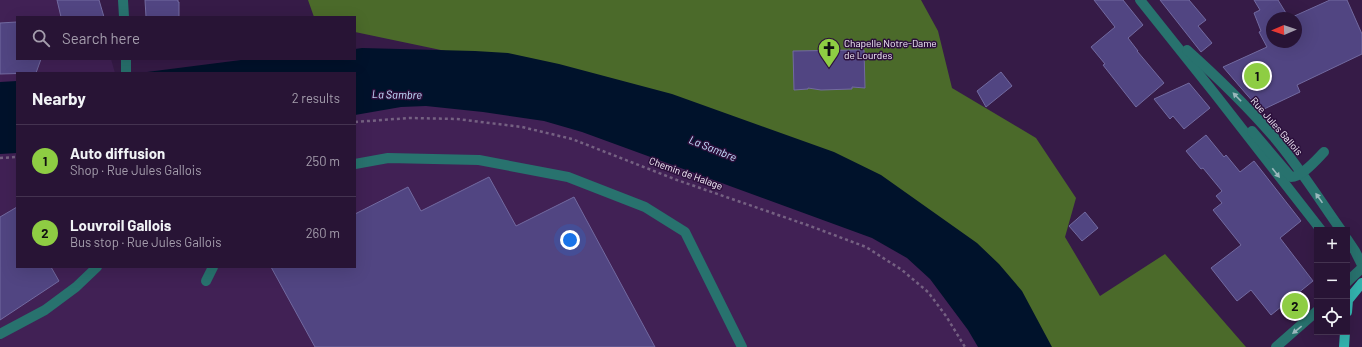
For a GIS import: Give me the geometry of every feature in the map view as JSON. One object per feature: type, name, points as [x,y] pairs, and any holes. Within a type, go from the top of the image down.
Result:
[{"type":"main road","points":[[1350,293],[1362,282]]},
{"type":"main road","points":[[1344,347],[1345,335]]},
{"type":"street","points":[[123,0],[124,16]]},
{"type":"street","name":"Rue Jules Gallois","points":[[1140,0],[1318,227]]},
{"type":"street","name":"Rue Jules Gallois","points":[[1166,32],[1234,95],[1274,137],[1339,227]]},
{"type":"street","points":[[1215,94],[1238,114],[1292,177],[1295,177],[1301,173],[1324,152]]},
{"type":"street","points":[[356,164],[388,158],[479,160],[568,177],[645,207],[685,232],[742,347]]},
{"type":"street","points":[[1350,244],[1362,265]]},
{"type":"street","points":[[0,334],[46,310],[76,287],[96,268]]},
{"type":"street","points":[[206,281],[212,268]]},
{"type":"street","points":[[1350,279],[1362,268]]},
{"type":"street","points":[[1276,347],[1314,314]]},
{"type":"path","name":"Chemin de Halage","points":[[356,122],[409,118],[457,119],[536,130],[572,139],[677,180],[810,226],[866,247],[902,270],[928,292],[946,316],[965,347]]},
{"type":"path","points":[[0,158],[16,157]]},
{"type":"shaded area","points":[[0,0],[97,0],[101,16],[16,16],[16,60],[111,60],[115,72],[16,72],[16,268],[356,268],[356,88],[491,98],[882,221],[1007,347],[0,347]]},
{"type":"green space","points":[[308,0],[921,0],[938,31],[952,88],[1036,138],[1076,198],[1065,237],[1100,296],[1165,254],[1246,347],[1039,347],[1019,303],[560,75],[356,32],[356,16],[314,16]]},
{"type":"water","name":"La Sambre","points":[[356,49],[508,53],[559,64],[672,94],[834,152],[881,175],[977,243],[999,264],[1022,291],[1052,347],[978,347],[968,330],[930,279],[907,258],[872,238],[582,132],[544,121],[483,112],[426,106],[401,107],[356,115],[356,72],[147,72],[241,60],[356,60]]},
{"type":"water","points":[[16,81],[16,153],[0,154],[0,82]]},
{"type":"building","points":[[57,0],[99,0],[104,16],[61,16]]},
{"type":"building","points":[[145,0],[178,0],[179,2],[179,16],[146,16]]},
{"type":"building","points":[[1094,0],[1123,0],[1143,25],[1128,38],[1164,83],[1136,107],[1091,47],[1115,27]]},
{"type":"building","points":[[1160,0],[1189,0],[1206,20],[1198,26],[1212,43],[1201,52]]},
{"type":"building","points":[[1254,0],[1278,0],[1285,12],[1266,12],[1266,45],[1259,32],[1261,31],[1254,13],[1260,10]]},
{"type":"building","points":[[1330,0],[1347,0],[1362,34],[1362,54],[1297,85],[1300,92],[1262,110],[1223,67],[1266,47],[1302,48],[1302,13]]},
{"type":"building","points":[[16,22],[16,60],[41,60],[36,72],[0,74],[0,23]]},
{"type":"building","name":"Chapelle Notre-Dame de Lourdes","points":[[864,50],[865,88],[852,87],[852,89],[821,90],[808,88],[794,90],[793,51]]},
{"type":"building","points":[[1001,72],[1012,86],[986,107],[977,91]]},
{"type":"building","points":[[1189,83],[1210,108],[1184,129],[1173,116],[1170,119],[1154,99]]},
{"type":"building","points":[[1206,135],[1224,157],[1226,155],[1240,172],[1254,161],[1301,221],[1280,238],[1313,281],[1271,315],[1251,290],[1237,301],[1211,268],[1241,245],[1213,210],[1222,203],[1216,196],[1222,191],[1203,168],[1201,169],[1186,151]]},
{"type":"building","points":[[489,177],[516,226],[574,197],[655,347],[315,347],[272,268],[356,268],[356,213],[408,187],[421,211]]},
{"type":"building","points":[[16,208],[16,268],[52,268],[59,281],[0,320],[0,217]]},
{"type":"building","points":[[1085,212],[1098,228],[1082,241],[1069,226]]},
{"type":"place","name":"Chapelle Notre-Dame de Lourdes","points":[[829,68]]},
{"type":"place","name":"Auto diffusion","points":[[1257,76]]},
{"type":"place","name":"Louvroil Gallois","points":[[1295,306]]}]
